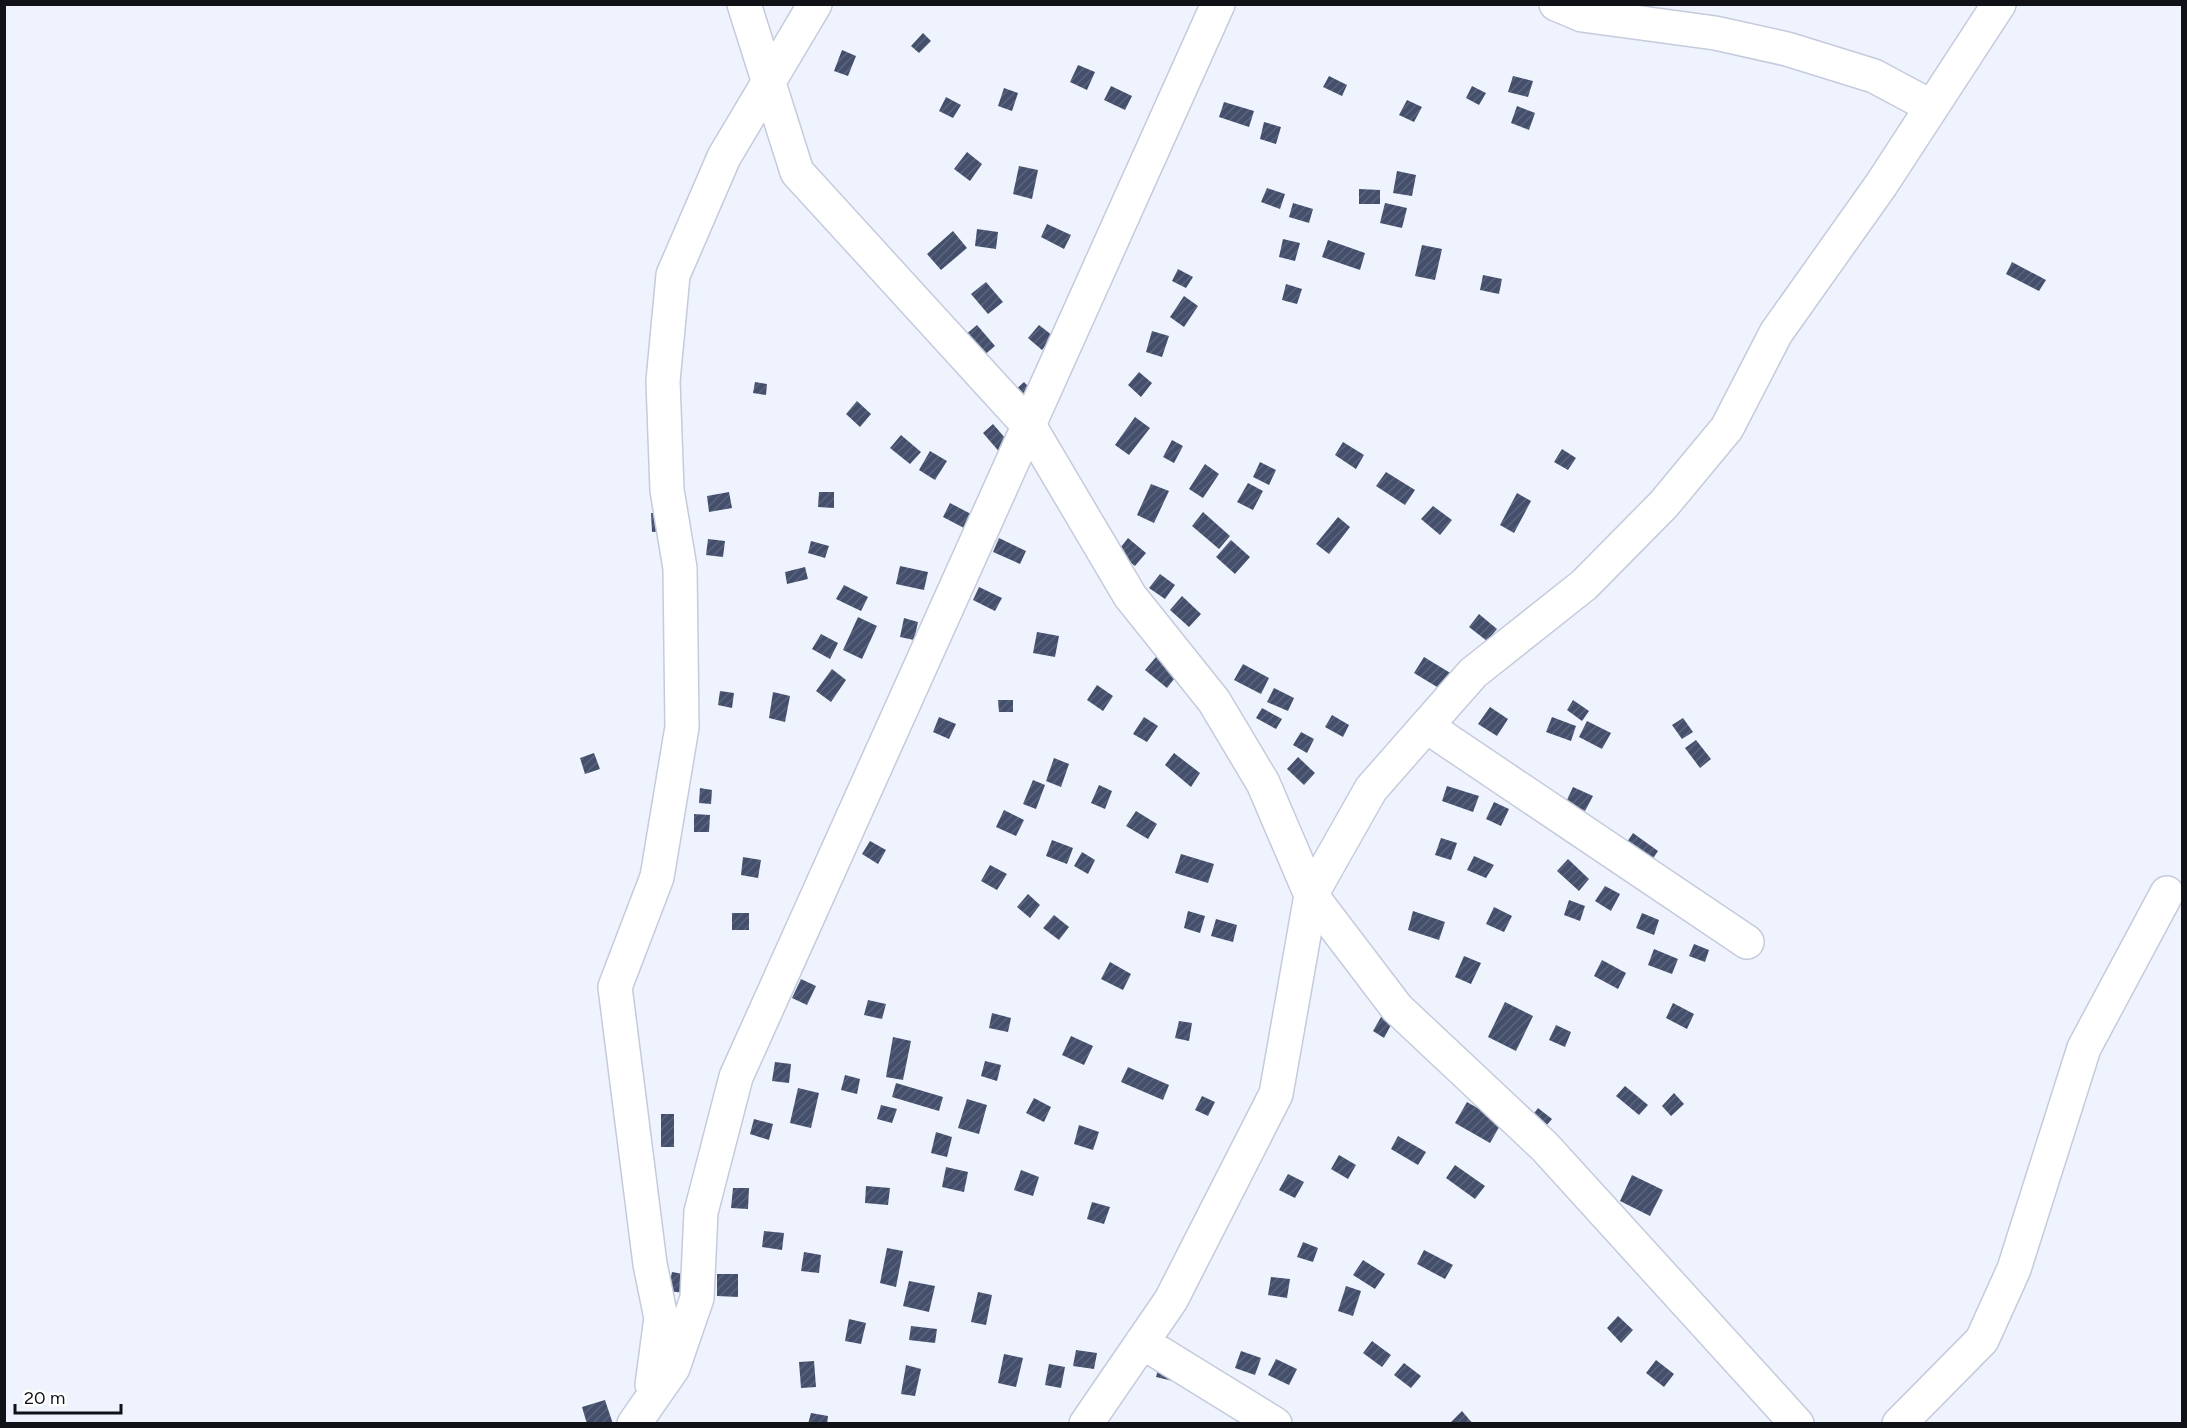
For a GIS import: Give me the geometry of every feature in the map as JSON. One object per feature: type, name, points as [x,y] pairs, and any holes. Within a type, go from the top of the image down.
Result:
[{"type":"street","points":[[744,4],[797,172],[1030,427],[1130,596],[1214,701],[1263,783],[1311,895],[1397,1008],[1545,1147],[1797,1424]]},
{"type":"street","points":[[642,1413],[661,1318],[650,1264],[615,987],[657,877],[682,728],[680,568],[667,490],[663,381],[673,275],[724,157],[815,4]]},
{"type":"street","points":[[642,1413],[673,1368],[697,1298],[701,1212],[736,1077],[1030,427],[1218,4]]},
{"type":"street","points":[[1556,4],[1582,15],[1715,33],[1787,50],[1874,76],[1932,107]]},
{"type":"street","points":[[1086,1424],[1171,1300],[1276,1094],[1311,895],[1371,789],[1473,673],[1584,585],[1664,504],[1727,428],[1776,333],[1881,186],[1999,4]]},
{"type":"street","points":[[1426,726],[1747,942]]},
{"type":"street","points":[[1899,1424],[1982,1340],[2014,1269],[2084,1048],[2168,893]]},
{"type":"street","points":[[1142,1341],[1275,1424]]},
{"type":"building","points":[[923,33],[931,41],[919,53],[911,46]]},
{"type":"building","points":[[842,50],[856,56],[848,76],[834,71]]},
{"type":"building","points":[[1078,65],[1095,72],[1087,90],[1070,82]]},
{"type":"building","points":[[1329,76],[1347,85],[1342,96],[1323,87]]},
{"type":"building","points":[[1513,76],[1533,81],[1528,97],[1508,92]]},
{"type":"building","points":[[1111,86],[1132,96],[1125,110],[1104,100]]},
{"type":"building","points":[[1472,86],[1486,93],[1479,105],[1466,98]]},
{"type":"building","points":[[1004,88],[1018,93],[1012,111],[998,106]]},
{"type":"building","points":[[946,97],[961,105],[953,118],[939,111]]},
{"type":"building","points":[[1407,100],[1422,107],[1414,122],[1399,115]]},
{"type":"building","points":[[1224,102],[1254,111],[1249,127],[1219,117]]},
{"type":"building","points":[[1517,106],[1535,113],[1529,130],[1511,123]]},
{"type":"building","points":[[1264,122],[1281,127],[1276,144],[1260,139]]},
{"type":"building","points":[[967,152],[982,164],[970,181],[954,169]]},
{"type":"building","points":[[1019,166],[1038,170],[1032,199],[1013,194]]},
{"type":"building","points":[[1397,171],[1416,175],[1412,196],[1393,193]]},
{"type":"building","points":[[1267,188],[1285,194],[1280,209],[1261,202]]},
{"type":"building","points":[[1359,189],[1380,190],[1380,204],[1359,204]]},
{"type":"building","points":[[1293,203],[1313,209],[1309,223],[1289,217]]},
{"type":"building","points":[[1385,203],[1407,208],[1402,228],[1380,223]]},
{"type":"building","points":[[1047,224],[1071,235],[1064,249],[1041,237]]},
{"type":"building","points":[[977,229],[998,232],[996,249],[975,246]]},
{"type":"building","points":[[953,231],[967,248],[941,270],[927,254]]},
{"type":"building","points":[[1283,239],[1300,243],[1295,261],[1279,257]]},
{"type":"building","points":[[1328,240],[1365,253],[1360,270],[1322,257]]},
{"type":"building","points":[[1422,245],[1442,249],[1435,280],[1415,276]]},
{"type":"building","points":[[2012,262],[2046,280],[2039,291],[2006,274]]},
{"type":"building","points":[[1178,269],[1193,277],[1186,288],[1172,281]]},
{"type":"building","points":[[1483,275],[1502,279],[1499,294],[1480,290]]},
{"type":"building","points":[[986,282],[1003,302],[988,314],[971,294]]},
{"type":"building","points":[[1286,284],[1302,289],[1297,304],[1282,300]]},
{"type":"building","points":[[1184,296],[1198,306],[1184,327],[1170,317]]},
{"type":"building","points":[[977,325],[995,346],[982,357],[964,336]]},
{"type":"building","points":[[1039,325],[1053,336],[1042,350],[1028,338]]},
{"type":"building","points":[[1152,331],[1169,336],[1162,357],[1146,352]]},
{"type":"building","points":[[1139,372],[1152,383],[1141,397],[1128,385]]},
{"type":"building","points":[[755,382],[767,384],[766,395],[753,393]]},
{"type":"building","points":[[1024,382],[1038,397],[1027,406],[1013,392]]},
{"type":"building","points":[[857,401],[871,414],[860,427],[846,414]]},
{"type":"building","points":[[1135,417],[1150,428],[1129,455],[1115,445]]},
{"type":"building","points":[[993,424],[1012,446],[1002,455],[983,433]]},
{"type":"building","points":[[901,435],[921,452],[910,464],[890,448]]},
{"type":"building","points":[[1172,440],[1183,446],[1174,463],[1163,457]]},
{"type":"building","points":[[1343,442],[1364,455],[1356,469],[1335,455]]},
{"type":"building","points":[[1562,449],[1576,458],[1568,470],[1554,462]]},
{"type":"building","points":[[930,451],[947,461],[935,480],[919,470]]},
{"type":"building","points":[[1260,462],[1276,470],[1269,485],[1253,477]]},
{"type":"building","points":[[1205,464],[1219,474],[1203,498],[1189,489]]},
{"type":"building","points":[[1386,472],[1415,490],[1405,505],[1376,486]]},
{"type":"building","points":[[1248,483],[1263,491],[1253,510],[1237,502]]},
{"type":"building","points":[[1151,484],[1169,491],[1154,523],[1137,515]]},
{"type":"building","points":[[729,492],[732,508],[709,512],[707,496]]},
{"type":"building","points":[[819,492],[834,492],[834,508],[818,507]]},
{"type":"building","points":[[1517,493],[1531,501],[1514,533],[1500,525]]},
{"type":"building","points":[[950,503],[971,514],[964,528],[943,517]]},
{"type":"building","points":[[1433,506],[1452,520],[1440,535],[1421,519]]},
{"type":"building","points":[[1203,512],[1230,536],[1219,549],[1192,526]]},
{"type":"building","points":[[651,513],[666,513],[668,531],[652,532]]},
{"type":"building","points":[[1338,517],[1350,527],[1329,554],[1316,544]]},
{"type":"building","points":[[999,538],[1026,551],[1020,564],[993,552]]},
{"type":"building","points":[[1128,538],[1146,553],[1135,566],[1117,552]]},
{"type":"building","points":[[708,539],[725,541],[723,557],[706,555]]},
{"type":"building","points":[[1231,540],[1250,557],[1235,574],[1216,557]]},
{"type":"building","points":[[811,541],[829,546],[825,558],[808,553]]},
{"type":"building","points":[[900,566],[928,572],[924,590],[896,584]]},
{"type":"building","points":[[805,567],[808,579],[787,584],[785,572]]},
{"type":"building","points":[[1160,574],[1175,585],[1165,599],[1149,588]]},
{"type":"building","points":[[844,585],[868,597],[861,611],[836,599]]},
{"type":"building","points":[[979,587],[1002,598],[995,611],[973,600]]},
{"type":"building","points":[[1182,596],[1201,614],[1189,627],[1170,610]]},
{"type":"building","points":[[1479,614],[1497,629],[1487,641],[1469,627]]},
{"type":"building","points":[[858,617],[877,626],[862,659],[843,650]]},
{"type":"building","points":[[904,618],[918,622],[914,640],[900,637]]},
{"type":"building","points":[[1037,632],[1059,636],[1055,657],[1033,653]]},
{"type":"building","points":[[821,634],[838,643],[830,659],[812,649]]},
{"type":"building","points":[[1156,657],[1178,674],[1167,688],[1145,670]]},
{"type":"building","points":[[1424,657],[1452,674],[1442,690],[1414,673]]},
{"type":"building","points":[[1243,664],[1269,678],[1261,694],[1234,680]]},
{"type":"building","points":[[832,669],[846,680],[831,702],[816,691]]},
{"type":"building","points":[[1097,685],[1113,696],[1103,711],[1087,700]]},
{"type":"building","points":[[1274,688],[1294,698],[1288,711],[1267,702]]},
{"type":"building","points":[[720,691],[734,693],[732,708],[718,705]]},
{"type":"building","points":[[773,692],[790,696],[785,722],[769,718]]},
{"type":"building","points":[[998,700],[1013,700],[1013,712],[999,712]]},
{"type":"building","points":[[1573,700],[1589,711],[1582,721],[1567,710]]},
{"type":"building","points":[[1490,707],[1508,719],[1497,736],[1478,724]]},
{"type":"building","points":[[1262,708],[1282,719],[1276,729],[1256,718]]},
{"type":"building","points":[[1332,715],[1349,725],[1343,737],[1325,727]]},
{"type":"building","points":[[939,717],[956,724],[949,739],[933,732]]},
{"type":"building","points":[[1144,717],[1158,726],[1147,742],[1133,734]]},
{"type":"building","points":[[1552,717],[1576,726],[1571,741],[1546,732]]},
{"type":"building","points":[[1683,718],[1693,732],[1682,739],[1672,725]]},
{"type":"building","points":[[1587,721],[1611,733],[1602,749],[1579,737]]},
{"type":"building","points":[[1301,732],[1314,739],[1307,753],[1293,745]]},
{"type":"building","points":[[1696,740],[1711,759],[1700,768],[1685,748]]},
{"type":"building","points":[[594,753],[600,769],[585,774],[580,758]]},
{"type":"building","points":[[1174,753],[1200,773],[1191,787],[1165,765]]},
{"type":"building","points":[[1298,757],[1315,773],[1304,785],[1287,769]]},
{"type":"building","points":[[1054,758],[1069,764],[1061,787],[1046,781]]},
{"type":"building","points":[[1033,780],[1045,785],[1036,809],[1023,804]]},
{"type":"building","points":[[1099,785],[1112,791],[1105,809],[1091,803]]},
{"type":"building","points":[[1447,786],[1479,796],[1473,812],[1442,801]]},
{"type":"building","points":[[1573,787],[1593,796],[1585,811],[1566,802]]},
{"type":"building","points":[[700,788],[712,790],[711,804],[699,803]]},
{"type":"building","points":[[1494,802],[1509,809],[1501,826],[1486,819]]},
{"type":"building","points":[[1004,810],[1024,820],[1016,836],[996,827]]},
{"type":"building","points":[[1136,811],[1157,824],[1148,839],[1126,826]]},
{"type":"building","points":[[694,814],[710,815],[709,832],[694,832]]},
{"type":"building","points":[[1633,833],[1658,851],[1650,863],[1625,845]]},
{"type":"building","points":[[1441,838],[1457,843],[1451,860],[1435,855]]},
{"type":"building","points":[[1052,840],[1073,848],[1067,864],[1046,856]]},
{"type":"building","points":[[870,841],[886,850],[878,864],[862,854]]},
{"type":"building","points":[[1082,852],[1095,860],[1088,874],[1074,866]]},
{"type":"building","points":[[1181,854],[1214,864],[1208,883],[1175,873]]},
{"type":"building","points":[[1474,856],[1494,865],[1486,878],[1467,870]]},
{"type":"building","points":[[743,857],[761,860],[758,878],[741,875]]},
{"type":"building","points":[[1568,859],[1589,879],[1579,891],[1557,871]]},
{"type":"building","points":[[990,865],[1007,874],[997,890],[981,881]]},
{"type":"building","points":[[1605,886],[1620,894],[1611,911],[1595,901]]},
{"type":"building","points":[[1028,894],[1040,905],[1030,918],[1017,907]]},
{"type":"building","points":[[1569,900],[1585,906],[1580,921],[1564,915]]},
{"type":"building","points":[[1494,907],[1512,916],[1504,932],[1486,924]]},
{"type":"building","points":[[1188,911],[1205,916],[1200,933],[1184,928]]},
{"type":"building","points":[[1413,911],[1445,922],[1439,940],[1408,930]]},
{"type":"building","points":[[732,913],[749,913],[749,930],[732,930]]},
{"type":"building","points":[[1642,913],[1659,920],[1654,935],[1636,928]]},
{"type":"building","points":[[1054,915],[1069,927],[1059,940],[1043,928]]},
{"type":"building","points":[[1216,919],[1237,925],[1233,942],[1211,936]]},
{"type":"building","points":[[1694,944],[1709,950],[1705,962],[1689,956]]},
{"type":"building","points":[[1654,949],[1678,959],[1672,974],[1648,965]]},
{"type":"building","points":[[1464,956],[1481,963],[1471,984],[1455,977]]},
{"type":"building","points":[[1602,960],[1626,973],[1618,989],[1594,976]]},
{"type":"building","points":[[1110,962],[1131,974],[1123,990],[1101,979]]},
{"type":"building","points":[[801,979],[816,986],[807,1005],[792,998]]},
{"type":"building","points":[[868,1000],[886,1004],[882,1019],[864,1015]]},
{"type":"building","points":[[1505,1002],[1533,1016],[1516,1051],[1488,1037]]},
{"type":"building","points":[[1673,1003],[1694,1014],[1687,1029],[1666,1018]]},
{"type":"building","points":[[992,1013],[1011,1018],[1008,1032],[989,1028]]},
{"type":"building","points":[[1381,1017],[1392,1023],[1384,1038],[1373,1031]]},
{"type":"building","points":[[1179,1021],[1192,1023],[1189,1041],[1175,1038]]},
{"type":"building","points":[[1556,1025],[1571,1032],[1565,1047],[1549,1040]]},
{"type":"building","points":[[1071,1036],[1093,1046],[1084,1065],[1062,1055]]},
{"type":"building","points":[[893,1037],[911,1041],[903,1080],[886,1077]]},
{"type":"building","points":[[985,1061],[1001,1065],[997,1081],[981,1076]]},
{"type":"building","points":[[775,1062],[791,1064],[789,1083],[772,1081]]},
{"type":"building","points":[[1128,1067],[1169,1085],[1163,1100],[1121,1082]]},
{"type":"building","points":[[845,1075],[860,1079],[857,1094],[841,1090]]},
{"type":"building","points":[[896,1083],[943,1097],[939,1111],[892,1097]]},
{"type":"building","points":[[1625,1086],[1648,1105],[1639,1115],[1616,1096]]},
{"type":"building","points":[[798,1088],[819,1093],[811,1128],[790,1123]]},
{"type":"building","points":[[1674,1093],[1684,1104],[1671,1116],[1662,1106]]},
{"type":"building","points":[[1202,1096],[1215,1102],[1208,1116],[1195,1110]]},
{"type":"building","points":[[1034,1098],[1051,1107],[1044,1122],[1026,1113]]},
{"type":"building","points":[[967,1099],[987,1105],[979,1134],[958,1128]]},
{"type":"building","points":[[1467,1102],[1502,1122],[1490,1143],[1455,1123]]},
{"type":"building","points":[[881,1105],[897,1109],[892,1123],[877,1119]]},
{"type":"building","points":[[1538,1108],[1552,1119],[1541,1132],[1528,1121]]},
{"type":"building","points":[[661,1114],[674,1114],[674,1147],[661,1147]]},
{"type":"building","points":[[754,1119],[773,1124],[769,1140],[750,1134]]},
{"type":"building","points":[[1079,1125],[1099,1132],[1093,1150],[1074,1144]]},
{"type":"building","points":[[936,1132],[952,1137],[947,1157],[931,1153]]},
{"type":"building","points":[[1398,1136],[1426,1152],[1418,1165],[1391,1149]]},
{"type":"building","points":[[1339,1155],[1356,1165],[1348,1179],[1331,1169]]},
{"type":"building","points":[[1455,1165],[1485,1186],[1475,1199],[1446,1178]]},
{"type":"building","points":[[946,1167],[968,1172],[964,1192],[942,1187]]},
{"type":"building","points":[[1021,1170],[1039,1177],[1033,1196],[1014,1190]]},
{"type":"building","points":[[1288,1174],[1304,1182],[1295,1198],[1279,1190]]},
{"type":"building","points":[[1632,1175],[1663,1190],[1650,1216],[1620,1201]]},
{"type":"building","points":[[866,1186],[890,1188],[888,1205],[865,1203]]},
{"type":"building","points":[[733,1188],[749,1188],[748,1209],[731,1208]]},
{"type":"building","points":[[1092,1202],[1110,1207],[1104,1224],[1087,1219]]},
{"type":"building","points":[[764,1231],[784,1233],[782,1250],[762,1247]]},
{"type":"building","points":[[1303,1242],[1318,1248],[1313,1262],[1297,1257]]},
{"type":"building","points":[[887,1248],[903,1251],[896,1287],[880,1283]]},
{"type":"building","points":[[1424,1250],[1453,1265],[1445,1279],[1417,1264]]},
{"type":"building","points":[[804,1252],[821,1255],[819,1273],[801,1271]]},
{"type":"building","points":[[1363,1260],[1385,1274],[1375,1289],[1353,1275]]},
{"type":"building","points":[[672,1272],[689,1275],[685,1293],[668,1291]]},
{"type":"building","points":[[717,1274],[738,1274],[738,1297],[717,1296]]},
{"type":"building","points":[[1271,1277],[1290,1279],[1287,1298],[1268,1295]]},
{"type":"building","points":[[909,1281],[935,1286],[929,1312],[903,1306]]},
{"type":"building","points":[[1346,1286],[1361,1291],[1353,1316],[1338,1311]]},
{"type":"building","points":[[978,1292],[992,1295],[986,1325],[971,1322]]},
{"type":"building","points":[[1618,1316],[1633,1330],[1621,1343],[1607,1328]]},
{"type":"building","points":[[849,1319],[866,1323],[861,1344],[845,1341]]},
{"type":"building","points":[[911,1326],[937,1329],[935,1343],[909,1340]]},
{"type":"building","points":[[1372,1341],[1391,1355],[1382,1367],[1363,1353]]},
{"type":"building","points":[[1076,1350],[1097,1353],[1094,1369],[1073,1366]]},
{"type":"building","points":[[1241,1351],[1261,1358],[1255,1375],[1235,1368]]},
{"type":"building","points":[[1004,1354],[1023,1358],[1016,1387],[998,1383]]},
{"type":"building","points":[[1276,1359],[1297,1369],[1289,1385],[1268,1375]]},
{"type":"building","points":[[1656,1360],[1674,1374],[1664,1387],[1646,1373]]},
{"type":"building","points":[[814,1361],[816,1387],[801,1388],[799,1362]]},
{"type":"building","points":[[1160,1362],[1177,1382],[1156,1377]]},
{"type":"building","points":[[1404,1363],[1421,1376],[1411,1388],[1394,1375]]},
{"type":"building","points":[[1049,1364],[1065,1367],[1061,1388],[1045,1385]]},
{"type":"building","points":[[906,1365],[921,1369],[915,1396],[901,1394]]},
{"type":"building","points":[[605,1400],[613,1424],[587,1424],[582,1407]]},
{"type":"building","points":[[1462,1411],[1473,1424],[1449,1424]]},
{"type":"building","points":[[811,1413],[828,1416],[827,1424],[808,1424]]}]
